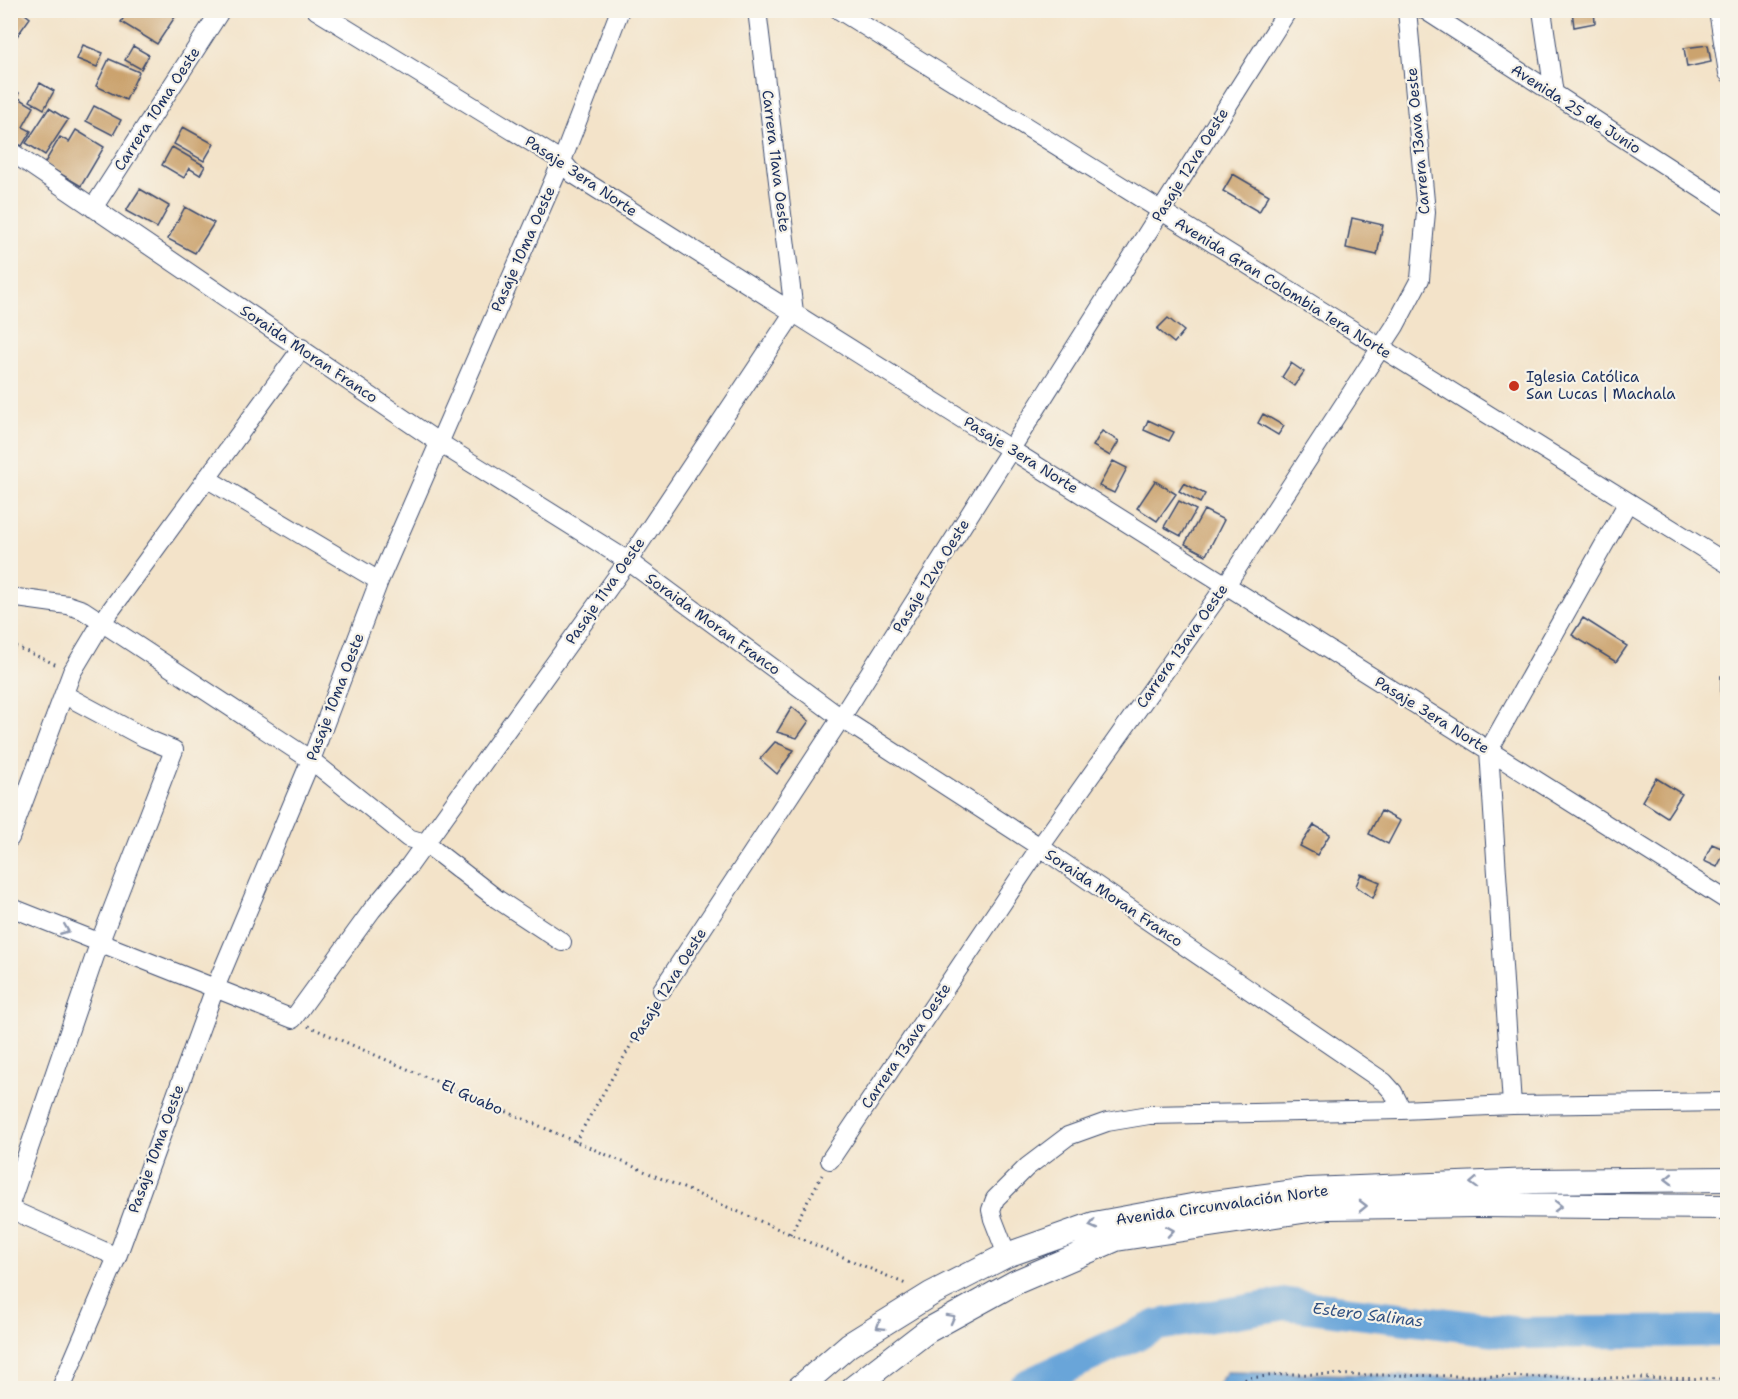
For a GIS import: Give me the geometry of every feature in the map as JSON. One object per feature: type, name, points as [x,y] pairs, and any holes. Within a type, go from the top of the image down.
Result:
[{"type":"main road","name":"Avenida Circunvalación Norte","points":[[853,1389],[927,1331],[1016,1282],[1116,1239],[1405,1196],[1533,1181],[1728,1179]]},
{"type":"main road","name":"Avenida Circunvalación Norte","points":[[799,1389],[849,1346],[931,1294],[1007,1255],[1094,1224],[1192,1206],[1309,1190],[1405,1196],[1477,1205],[1728,1207]]},
{"type":"main road","points":[[909,1308],[927,1331]]},
{"type":"street","name":"Carrera 10ma Oeste","points":[[93,208],[221,10]]},
{"type":"street","name":"Pasaje 3era Norte","points":[[316,10],[562,161],[573,174],[1728,901]]},
{"type":"street","name":"Pasaje 10ma Oeste","points":[[61,1389],[117,1257],[215,988],[311,760],[379,581],[562,161],[620,10]]},
{"type":"street","name":"Carrera 11ava Oeste","points":[[757,10],[794,312]]},
{"type":"street","name":"Avenida Gran Colombia 1era Norte","points":[[839,10],[1728,564]]},
{"type":"street","name":"Pasaje 12va Oeste","points":[[662,990],[841,718],[1288,10]]},
{"type":"street","name":"Carrera 13ava Oeste","points":[[830,1160],[1040,847],[1226,585],[1381,349],[1419,279],[1426,212],[1407,10]]},
{"type":"street","name":"Avenida 25 de Junio","points":[[1425,10],[1728,206]]},
{"type":"street","points":[[1542,10],[1554,94]]},
{"type":"street","points":[[1718,10],[1728,73]]},
{"type":"street","name":"Soraida Moran Franco","points":[[10,151],[438,442],[628,561],[841,718],[1040,847],[1384,1082],[1393,1092],[1402,1110]]},
{"type":"street","name":"Pasaje 11va Oeste","points":[[293,1020],[372,910],[409,866],[628,561],[794,312]]},
{"type":"street","points":[[10,838],[72,672],[102,622],[302,348]]},
{"type":"street","points":[[206,478],[379,581]]},
{"type":"street","points":[[1512,1105],[1489,750],[1628,502]]},
{"type":"street","points":[[10,597],[68,605],[83,610],[311,760],[408,838],[425,843],[497,899],[562,942]]},
{"type":"street","points":[[65,695],[145,738],[174,750],[99,944],[10,1207],[117,1257]]},
{"type":"street","points":[[10,907],[293,1020]]},
{"type":"street","points":[[1007,1255],[991,1210],[995,1200],[1027,1167],[1068,1136],[1107,1122],[1149,1115],[1402,1110],[1512,1105],[1728,1102]]},
{"type":"path","points":[[10,644],[72,672]]},
{"type":"path","name":"Pasaje 12va Oeste","points":[[575,1142],[662,990]]},
{"type":"path","name":"El Guabo","points":[[293,1020],[931,1294]]},
{"type":"path","points":[[790,1234],[830,1160]]},
{"type":"path","points":[[1229,1389],[1248,1378],[1289,1374],[1728,1379]]},
{"type":"water","points":[[1227,1372],[1727,1384],[1728,1388],[1215,1388]]},
{"type":"building","points":[[10,10],[20,10],[30,18],[12,43],[10,42]]},
{"type":"building","points":[[128,10],[136,10],[140,13],[141,10],[172,10],[177,14],[157,44],[121,22]]},
{"type":"building","points":[[1572,10],[1594,10],[1595,23],[1574,27]]},
{"type":"building","points":[[83,45],[103,53],[97,67],[77,59]]},
{"type":"building","points":[[1708,45],[1711,62],[1687,67],[1684,48]]},
{"type":"building","points":[[133,46],[149,55],[141,69],[125,60]]},
{"type":"building","points":[[109,59],[139,72],[126,100],[96,86]]},
{"type":"building","points":[[40,83],[54,91],[44,109],[30,101]]},
{"type":"building","points":[[10,88],[19,93],[17,97],[34,107],[23,127],[31,131],[22,146],[10,140]]},
{"type":"building","points":[[94,106],[121,120],[113,135],[86,121]]},
{"type":"building","points":[[49,108],[68,120],[45,155],[26,143]]},
{"type":"building","points":[[183,127],[214,144],[204,161],[174,144]]},
{"type":"building","points":[[76,130],[104,147],[81,186],[44,164],[60,137],[69,142]]},
{"type":"building","points":[[172,147],[205,166],[200,175],[189,168],[184,178],[162,165]]},
{"type":"building","points":[[1233,174],[1269,195],[1259,212],[1223,191]]},
{"type":"building","points":[[140,189],[169,206],[157,228],[126,211]]},
{"type":"building","points":[[185,207],[214,223],[195,253],[168,239]]},
{"type":"building","points":[[1352,218],[1383,225],[1377,255],[1346,248]]},
{"type":"building","points":[[1168,318],[1184,331],[1174,343],[1157,329]]},
{"type":"building","points":[[1291,363],[1304,372],[1294,386],[1282,377]]},
{"type":"building","points":[[1263,414],[1284,426],[1278,435],[1258,423]]},
{"type":"building","points":[[1148,420],[1174,432],[1169,441],[1144,430]]},
{"type":"building","points":[[1102,431],[1119,441],[1110,456],[1093,446]]},
{"type":"building","points":[[1113,461],[1127,468],[1114,493],[1099,486]]},
{"type":"building","points":[[1155,481],[1176,494],[1157,521],[1137,508]]},
{"type":"building","points":[[1184,483],[1205,494],[1200,503],[1179,491]]},
{"type":"building","points":[[1179,501],[1196,510],[1181,536],[1164,527]]},
{"type":"building","points":[[1204,510],[1224,520],[1206,555],[1185,544]]},
{"type":"building","points":[[1583,618],[1627,646],[1616,662],[1572,635]]},
{"type":"building","points":[[1721,676],[1728,676],[1728,697],[1721,697]]},
{"type":"building","points":[[792,707],[809,721],[797,738],[777,732]]},
{"type":"building","points":[[775,742],[794,750],[777,774],[760,759]]},
{"type":"building","points":[[1656,778],[1682,794],[1667,817],[1642,801]]},
{"type":"building","points":[[1381,811],[1400,821],[1388,844],[1369,834]]},
{"type":"building","points":[[1314,825],[1330,834],[1317,855],[1300,846]]},
{"type":"building","points":[[1712,844],[1726,850],[1717,867],[1704,861]]},
{"type":"building","points":[[1361,874],[1380,882],[1373,898],[1356,886]]},
{"type":"waterway","name":"Estero Salinas","points":[[1024,1388],[1158,1325],[1286,1304],[1520,1333],[1728,1331]]},
{"type":"place","name":"Iglesia Católica San Lucas | Machala","points":[[1514,386]]}]
